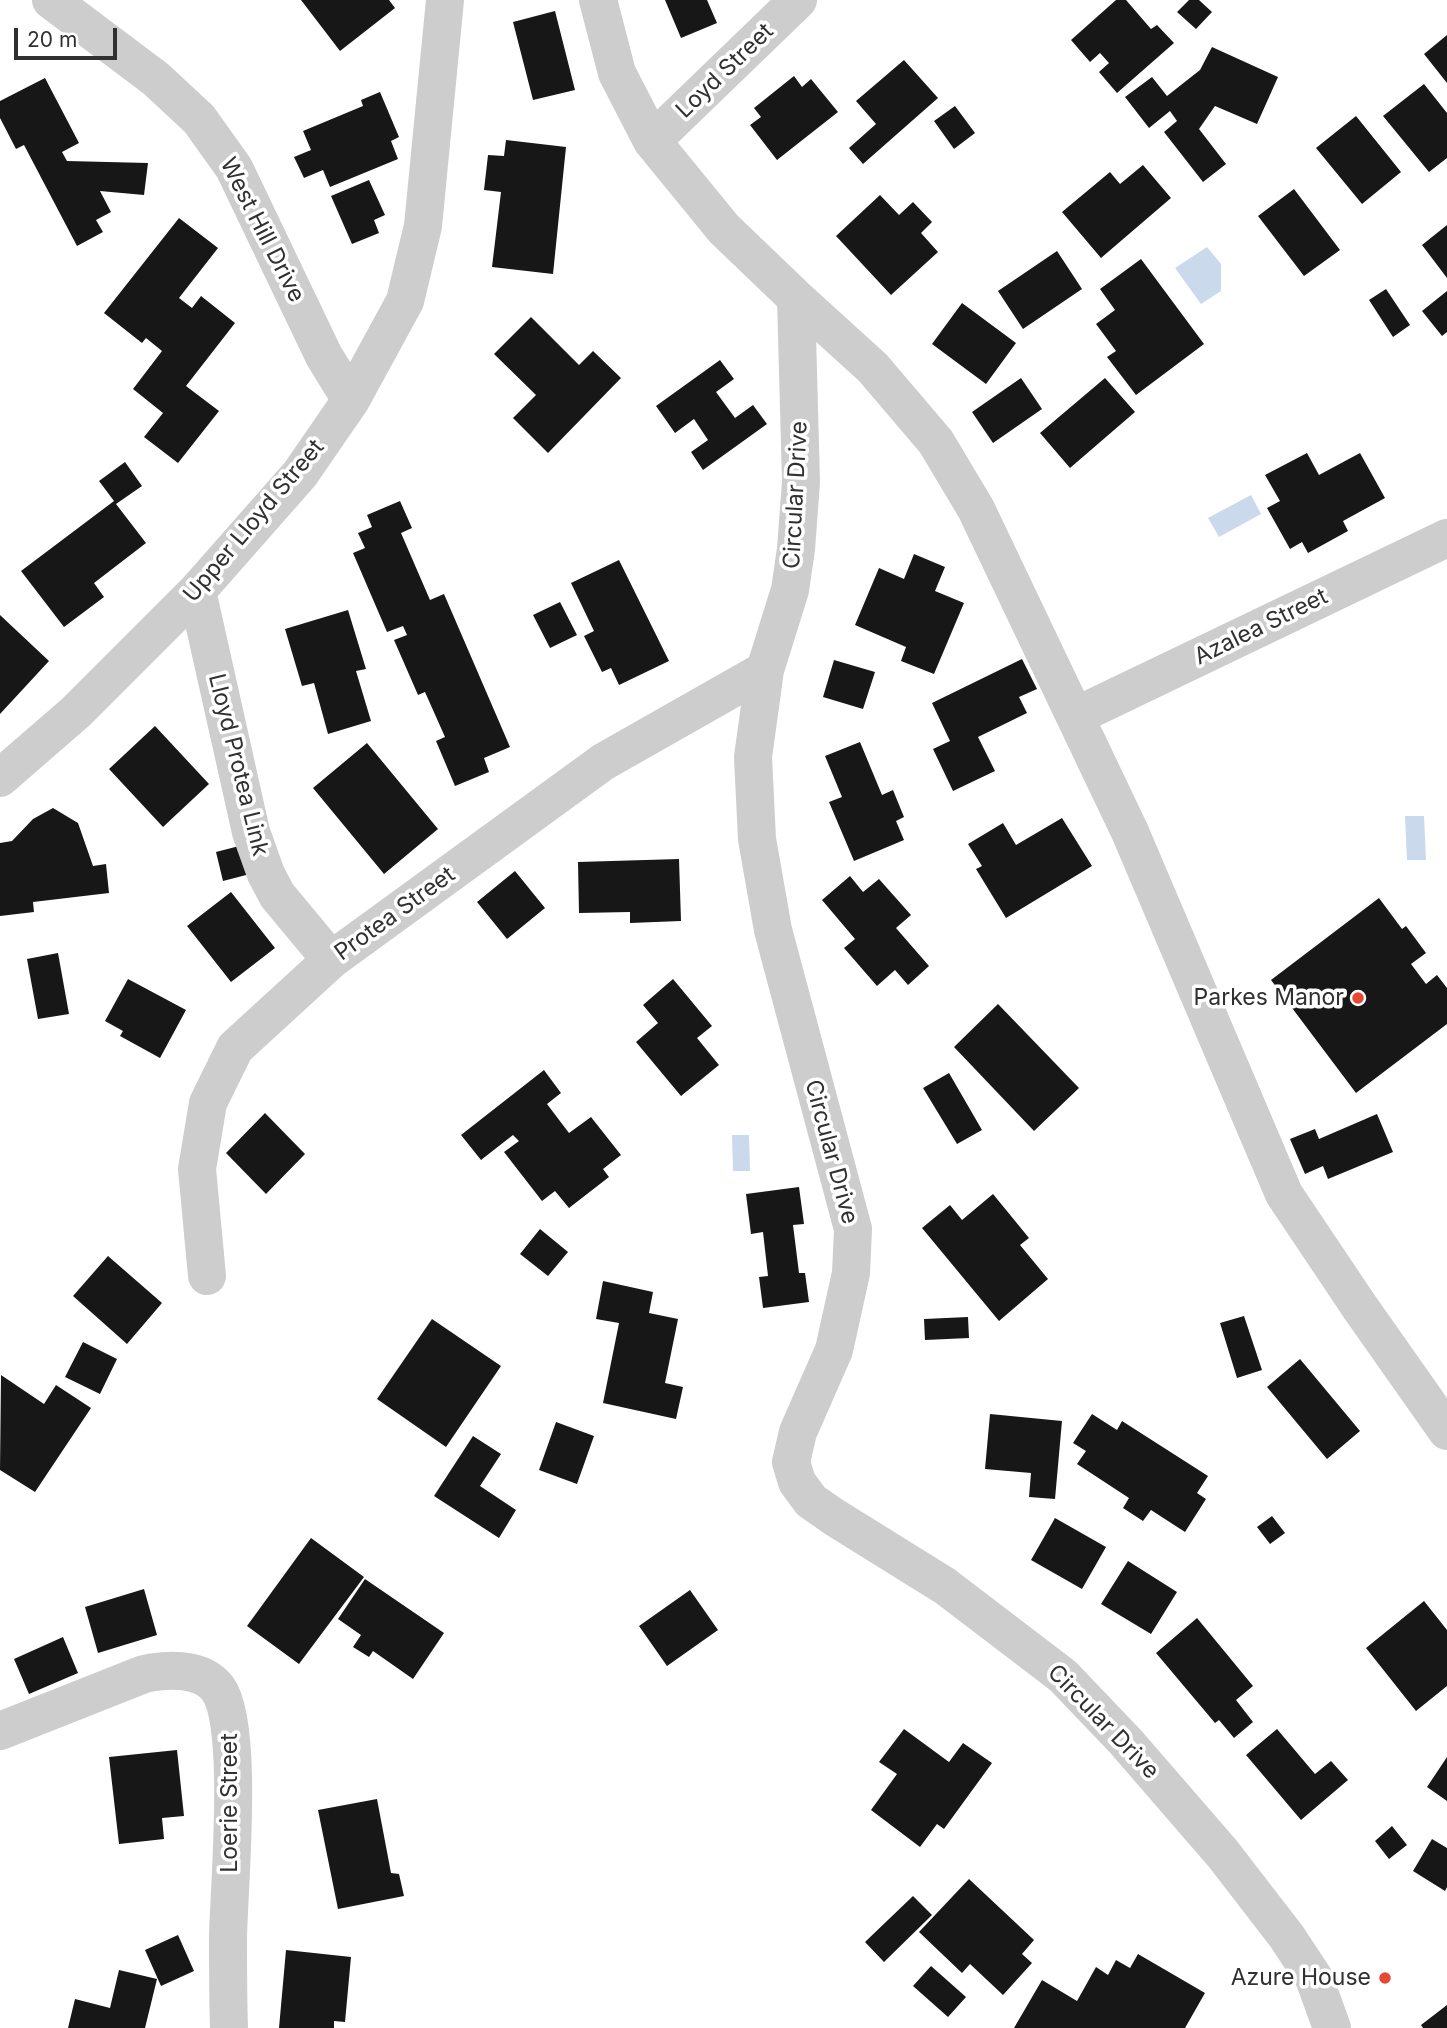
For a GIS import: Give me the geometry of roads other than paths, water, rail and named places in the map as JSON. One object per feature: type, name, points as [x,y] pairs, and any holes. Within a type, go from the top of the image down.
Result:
[{"type":"street","name":"West Hill Drive","points":[[51,0],[156,79],[199,119],[234,168],[324,356],[351,400]]},
{"type":"street","name":"Upper Lloyd Street","points":[[0,778],[76,712],[197,591],[300,474],[351,400],[405,301],[423,226],[445,0]]},
{"type":"street","points":[[598,0],[617,73],[652,141],[724,229],[873,368],[936,442],[976,509],[1130,832],[1284,1194],[1447,1431]]},
{"type":"street","name":"Loyd Street","points":[[652,141],[798,0]]},
{"type":"street","name":"Circular Drive","points":[[796,298],[801,482],[790,590],[765,670],[754,757],[757,839],[773,930],[853,1229],[851,1273],[834,1350],[795,1442],[791,1462],[797,1482],[811,1501],[945,1586],[1063,1676],[1126,1742],[1223,1854],[1287,1937],[1314,1978],[1332,2028]]},
{"type":"street","name":"Azalea Street","points":[[1076,716],[1447,538]]},
{"type":"street","name":"Lloyd Protea Link","points":[[197,591],[251,832],[265,874],[277,895],[331,960]]},
{"type":"street","name":"Protea Street","points":[[207,1276],[197,1169],[208,1103],[235,1048],[331,960],[603,762],[765,670]]},
{"type":"street","name":"Loerie Street","points":[[0,1731],[144,1674],[158,1671],[176,1670],[195,1674],[217,1687],[228,1704],[233,1744],[228,1937],[229,2028]]},
{"type":"water","points":[[1207,247],[1221,264],[1221,291],[1201,304],[1175,268]]},
{"type":"water","points":[[1251,495],[1261,514],[1219,537],[1208,518]]},
{"type":"water","points":[[1405,816],[1424,816],[1426,860],[1407,860]]},
{"type":"water","points":[[732,1135],[749,1135],[750,1171],[733,1171]]},
{"type":"place","name":"Parkes Manor","points":[[1358,998]]},
{"type":"place","name":"Azure House","points":[[1385,1978]]}]
